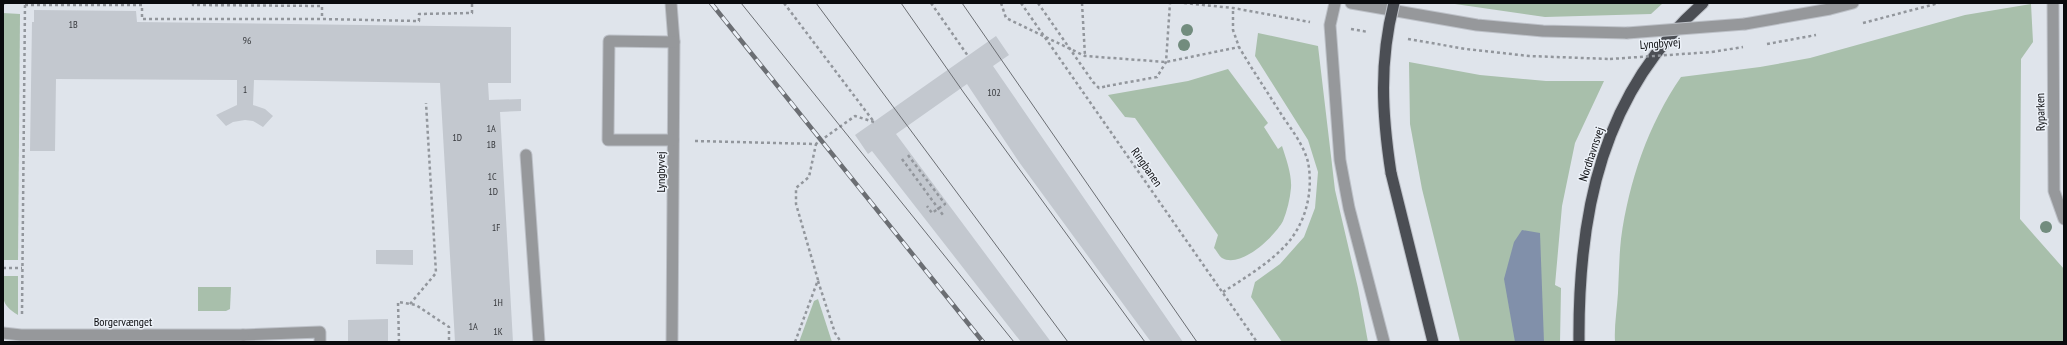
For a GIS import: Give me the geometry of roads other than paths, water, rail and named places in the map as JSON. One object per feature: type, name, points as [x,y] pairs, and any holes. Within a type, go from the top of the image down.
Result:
[{"type":"highway","points":[[1394,3],[1386,35],[1383,66],[1384,129],[1391,174],[1433,342]]},
{"type":"highway","name":"Nordhavnsvej","points":[[1579,342],[1579,309],[1585,237],[1596,175],[1606,146],[1617,116],[1629,93],[1651,60],[1668,37],[1703,3]]},
{"type":"street","name":"Lyngbyvej","points":[[671,3],[674,42],[672,342]]},
{"type":"street","points":[[1335,3],[1330,25],[1340,160],[1349,208],[1384,342]]},
{"type":"street","points":[[1352,3],[1477,25],[1543,31],[1627,33],[1745,24],[1830,10],[1853,3]]},
{"type":"street","name":"Ryparken","points":[[2053,3],[2054,191],[2064,219]]},
{"type":"street","points":[[673,140],[608,140],[609,41],[674,42]]},
{"type":"street","points":[[526,155],[539,342]]},
{"type":"street","name":"Borgervænget","points":[[3,333],[21,335],[243,335],[320,332],[320,342]]},
{"type":"water","points":[[1522,230],[1540,233],[1544,342],[1515,342],[1504,279],[1514,242]]},
{"type":"tram line","points":[[741,3],[1014,342]]},
{"type":"tram line","points":[[816,3],[1068,342]]},
{"type":"tram line","points":[[901,3],[964,93],[1145,342]]},
{"type":"tram line","points":[[962,3],[1197,342]]},
{"type":"railway","points":[[711,3],[983,342]]}]
